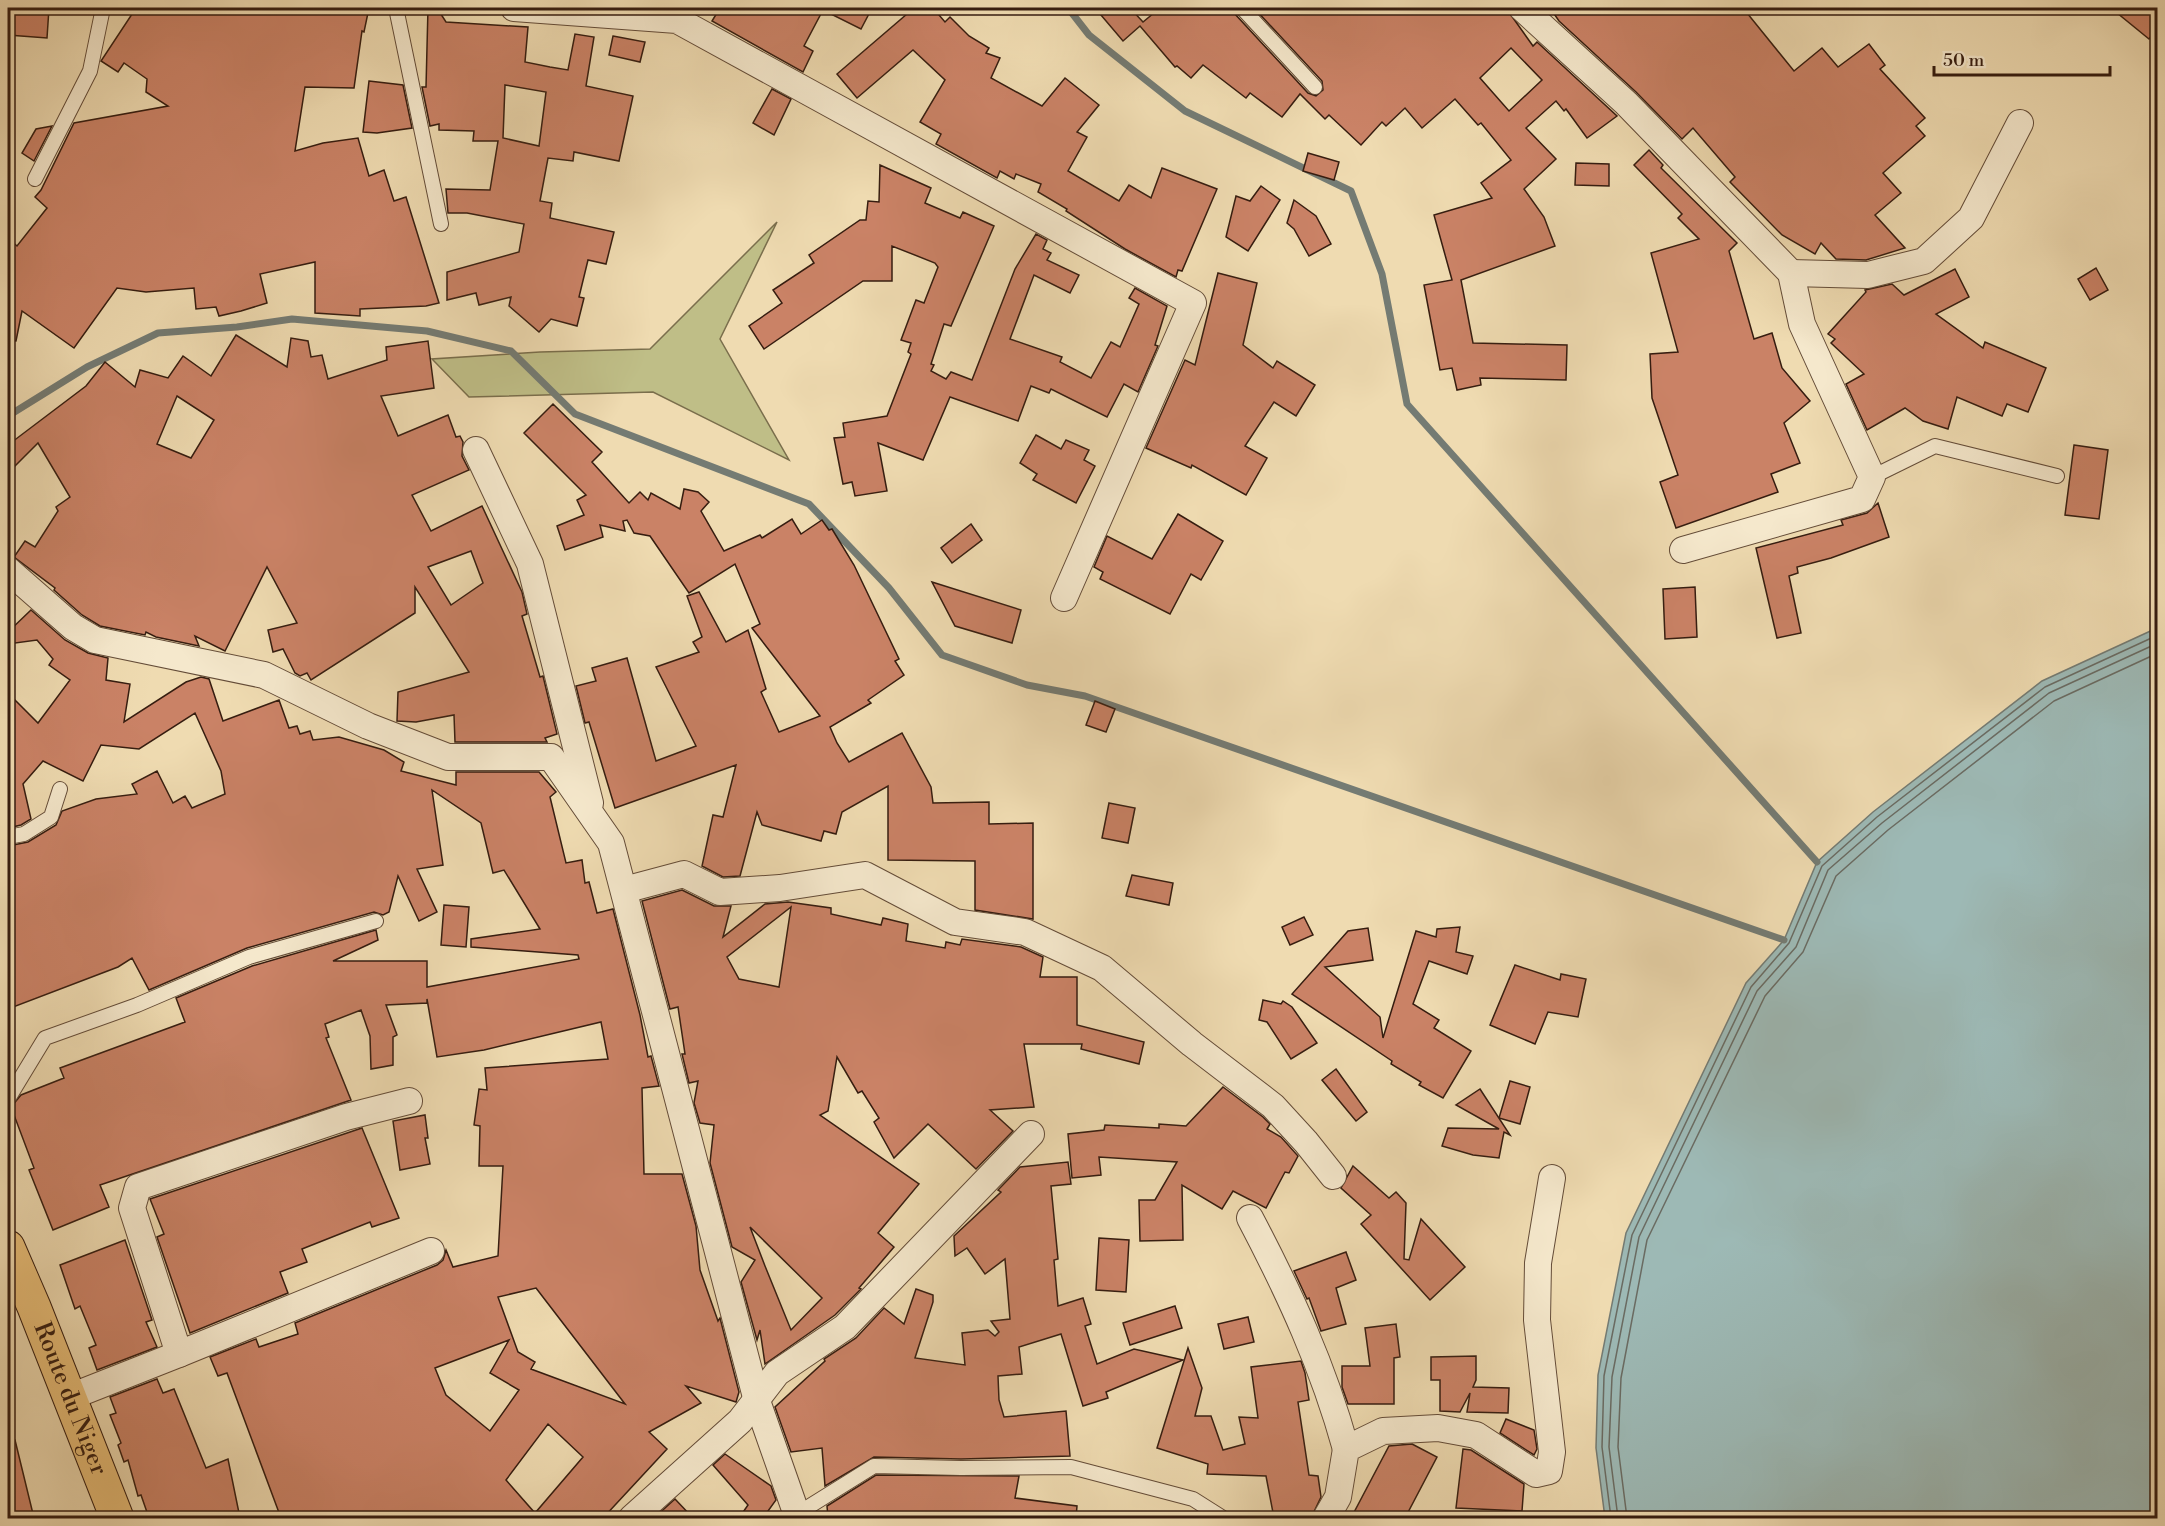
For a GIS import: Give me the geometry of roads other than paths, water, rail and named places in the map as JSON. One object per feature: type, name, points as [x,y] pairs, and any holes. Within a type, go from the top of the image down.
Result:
[{"type":"main road","name":"Route du Niger","points":[[8,1246],[117,1518]]},
{"type":"street","points":[[514,8],[677,20],[1193,303],[1064,598]]},
{"type":"street","points":[[1522,8],[1626,103],[1791,273],[1802,324],[1872,477],[1862,499],[1683,550]]},
{"type":"street","points":[[1791,273],[1868,275],[1924,261],[1971,218],[2020,123]]},
{"type":"street","points":[[476,450],[530,564],[593,818]]},
{"type":"street","points":[[8,570],[73,627],[95,640],[264,675],[368,726],[448,757],[550,757],[611,843],[757,1401],[798,1516]]},
{"type":"street","points":[[624,890],[684,874],[720,892],[780,888],[865,875],[955,922],[1025,932],[1102,968],[1192,1044],[1273,1107],[1306,1142],[1333,1176]]},
{"type":"street","points":[[179,1354],[132,1208],[138,1186],[346,1117],[409,1101]]},
{"type":"street","points":[[632,1518],[740,1421],[777,1373],[845,1327],[1032,1134]]},
{"type":"street","points":[[1346,1449],[1383,1431],[1438,1428],[1476,1435],[1536,1474],[1549,1471],[1552,1452],[1537,1320],[1538,1263],[1552,1178]]},
{"type":"street","points":[[1250,1218],[1287,1289],[1329,1389],[1346,1449],[1338,1497],[1326,1518]]},
{"type":"street","points":[[70,1397],[431,1251]]},
{"type":"lane","points":[[35,179],[90,71],[103,8]]},
{"type":"lane","points":[[396,8],[441,224]]},
{"type":"lane","points":[[1242,8],[1315,87]]},
{"type":"lane","points":[[1872,477],[1935,446],[2057,476]]},
{"type":"lane","points":[[8,837],[24,834],[51,817],[60,789]]},
{"type":"lane","points":[[8,1099],[45,1038],[137,1005],[249,957],[376,921]]},
{"type":"lane","points":[[798,1516],[874,1466],[1071,1467],[1193,1498],[1223,1518]]},
{"type":"water","points":[[2157,628],[2157,1518],[1605,1518],[1596,1448],[1598,1375],[1626,1233],[1746,983],[1784,940],[1817,862],[1873,812],[2042,681]]},
{"type":"waterway","points":[[1068,8],[1089,35],[1185,111],[1351,191],[1382,274],[1407,404],[1817,862]]},
{"type":"waterway","points":[[8,416],[87,367],[158,333],[237,327],[292,319],[427,331],[511,351],[575,414],[809,504],[889,588],[942,655],[1027,685],[1085,696],[1784,940]]}]
